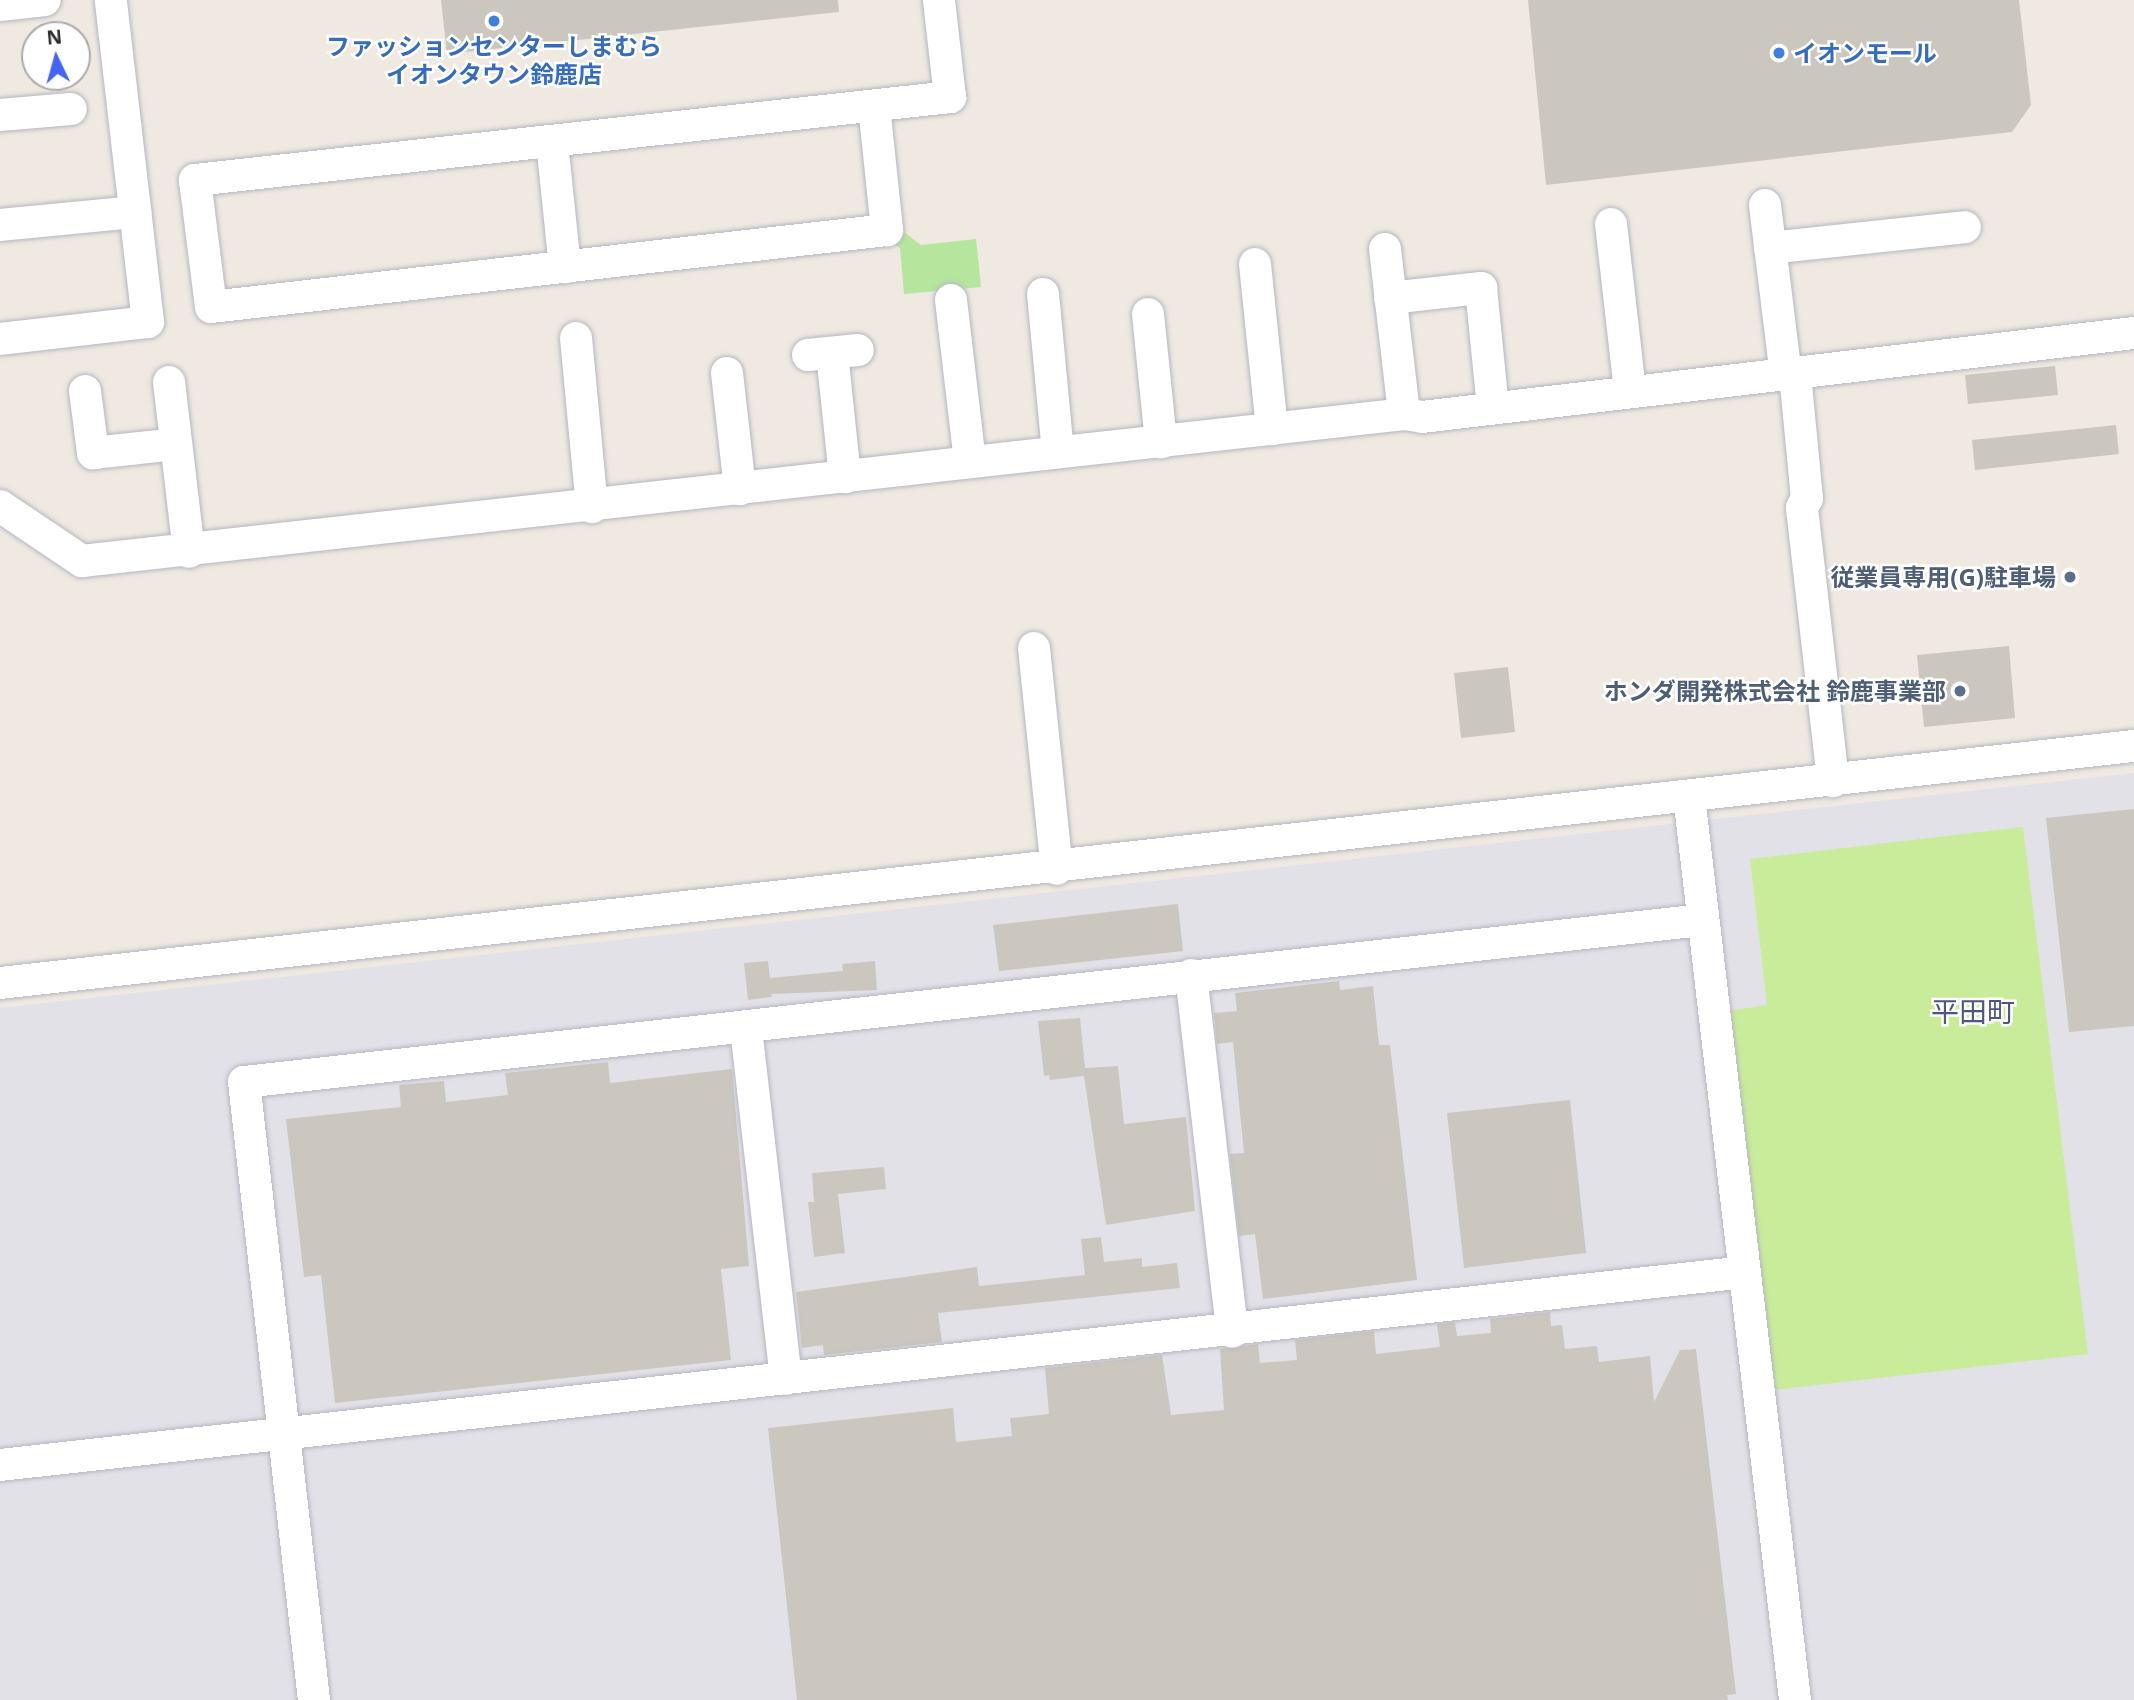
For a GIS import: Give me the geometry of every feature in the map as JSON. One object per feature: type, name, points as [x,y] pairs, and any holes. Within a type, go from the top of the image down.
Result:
[{"type":"street","points":[[0,5],[45,0]]},
{"type":"street","points":[[0,339],[148,322],[111,0]]},
{"type":"street","points":[[874,106],[887,230],[211,307],[195,180],[950,97],[939,0]]},
{"type":"street","points":[[0,115],[71,108]]},
{"type":"street","points":[[552,142],[565,267]]},
{"type":"street","points":[[1765,205],[1807,498],[1802,508],[1833,781]]},
{"type":"street","points":[[0,225],[135,212]]},
{"type":"street","points":[[1611,224],[1630,392]]},
{"type":"street","points":[[1770,248],[1965,227]]},
{"type":"street","points":[[1385,249],[1404,414]]},
{"type":"street","points":[[1255,264],[1272,429]]},
{"type":"street","points":[[1390,298],[1481,288],[1493,408]]},
{"type":"street","points":[[1043,294],[1058,452]]},
{"type":"street","points":[[951,300],[970,462]]},
{"type":"street","points":[[1148,314],[1161,442]]},
{"type":"street","points":[[0,506],[82,561],[189,552],[1404,414],[1422,417],[2134,333]]},
{"type":"street","points":[[576,338],[592,507]]},
{"type":"street","points":[[833,353],[845,477]]},
{"type":"street","points":[[727,373],[740,489]]},
{"type":"street","points":[[169,382],[189,552]]},
{"type":"street","points":[[85,391],[93,453],[176,444]]},
{"type":"street","points":[[1034,648],[1057,869]]},
{"type":"street","points":[[0,983],[1057,869],[2134,746]]},
{"type":"street","points":[[1689,796],[1795,1700]]},
{"type":"street","points":[[314,1700],[286,1432],[244,1082],[1703,920]]},
{"type":"street","points":[[1191,975],[1232,1332]]},
{"type":"street","points":[[746,1028],[786,1379]]},
{"type":"street","points":[[0,1465],[286,1432],[1232,1332],[1744,1272]]},
{"type":"shaded area","points":[[2134,773],[2134,1700],[0,1700],[0,1008]]},
{"type":"green space","points":[[897,227],[921,245],[976,239],[981,287],[904,294],[900,248],[888,240]]},
{"type":"green space","points":[[2023,827],[2088,1354],[1774,1390],[1728,1011],[1767,1005],[1750,859]]},
{"type":"building","points":[[441,0],[838,0],[839,12],[447,54]]},
{"type":"building","name":"イオンモール","points":[[1528,0],[2019,0],[2031,105],[2012,132],[1546,185]]},
{"type":"building","points":[[2055,366],[2058,395],[1968,404],[1965,375]]},
{"type":"building","points":[[2116,425],[2119,454],[1975,470],[1972,440]]},
{"type":"building","points":[[2009,646],[2015,718],[1924,727],[1917,655]]},
{"type":"building","points":[[1508,667],[1515,732],[1461,738],[1454,673]]},
{"type":"building","points":[[2134,809],[2134,1026],[2069,1032],[2046,818]]},
{"type":"building","points":[[1178,904],[1183,951],[999,971],[993,925]]},
{"type":"building","points":[[768,961],[770,978],[843,971],[842,964],[875,961],[877,990],[771,994],[772,997],[748,1000],[744,963]]},
{"type":"building","points":[[1339,981],[1340,990],[1373,986],[1379,1045],[1390,1045],[1417,1280],[1263,1299],[1255,1234],[1239,1236],[1230,1154],[1244,1153],[1233,1042],[1217,1044],[1214,1013],[1237,1011],[1235,993]]},
{"type":"building","points":[[1080,1018],[1085,1068],[1118,1066],[1124,1124],[1186,1117],[1195,1211],[1106,1225],[1084,1076],[1050,1080],[1049,1075],[1044,1076],[1038,1021]]},
{"type":"building","points":[[608,1062],[610,1083],[732,1069],[749,1266],[721,1269],[731,1360],[335,1403],[321,1275],[304,1277],[286,1119],[401,1107],[399,1085],[444,1081],[446,1102],[508,1095],[505,1073]]},
{"type":"building","points":[[1570,1100],[1586,1253],[1464,1268],[1447,1113]]},
{"type":"building","points":[[884,1167],[886,1189],[838,1194],[845,1253],[814,1257],[808,1202],[814,1202],[812,1173]]},
{"type":"building","points":[[1101,1237],[1104,1262],[1142,1258],[1142,1267],[1177,1263],[1180,1288],[938,1313],[942,1342],[824,1355],[823,1345],[802,1348],[796,1292],[977,1267],[979,1286],[1085,1275],[1081,1239]]},
{"type":"building","points":[[1550,1312],[1551,1326],[1562,1325],[1565,1349],[1597,1346],[1599,1362],[1650,1356],[1654,1402],[1680,1350],[1696,1349],[1736,1694],[1727,1695],[1728,1700],[797,1700],[768,1428],[953,1408],[956,1442],[1012,1436],[1010,1418],[1049,1414],[1045,1368],[1162,1355],[1171,1415],[1224,1410],[1220,1349],[1258,1344],[1260,1363],[1297,1360],[1295,1340],[1374,1331],[1376,1354],[1440,1347],[1437,1324],[1455,1322],[1457,1336],[1491,1333],[1490,1319]]},
{"type":"place","name":"ファッションセンターしまむら イオンタウン鈴鹿店","points":[[494,21]]},
{"type":"place","name":"イオンモール","points":[[1779,53]]},
{"type":"place","name":"従業員専用(G)駐車場","points":[[2070,577]]},
{"type":"place","name":"ホンダ開発株式会社 鈴鹿事業部","points":[[1960,691]]},
{"type":"district","name":"平田町","points":[[1973,1011]]}]
